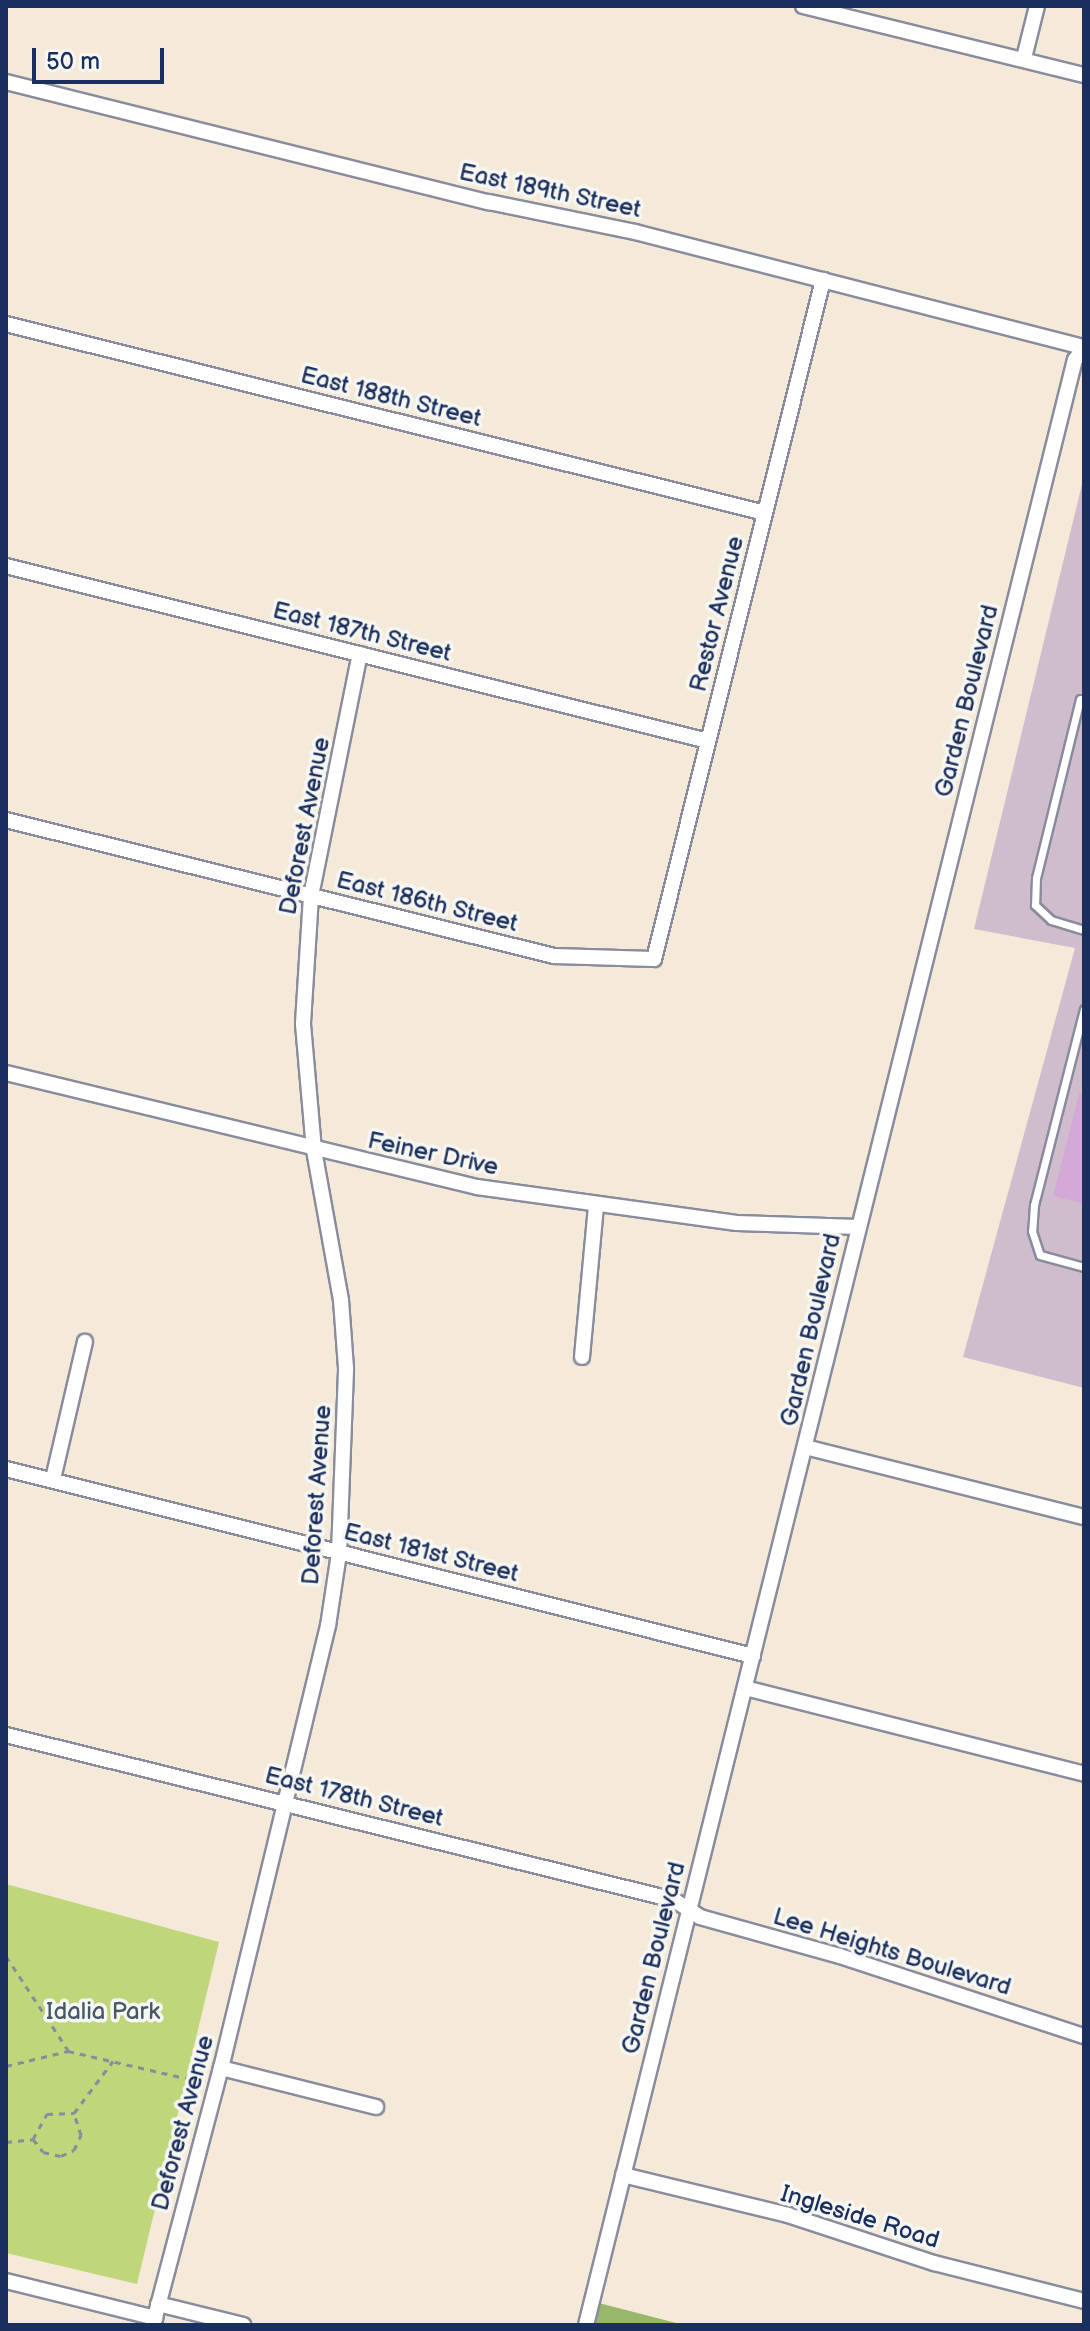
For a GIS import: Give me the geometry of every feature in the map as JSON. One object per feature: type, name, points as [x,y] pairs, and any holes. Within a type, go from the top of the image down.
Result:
[{"type":"street","points":[[803,6],[1084,75]]},
{"type":"street","points":[[1024,58],[1037,6]]},
{"type":"street","name":"East 189th Street","points":[[6,82],[823,280],[1084,347]]},
{"type":"street","name":"Restor Avenue","points":[[654,959],[823,280]]},
{"type":"street","name":"East 188th Street","points":[[6,324],[765,513]]},
{"type":"street","name":"Garden Boulevard","points":[[586,2325],[1075,360],[1084,347]]},
{"type":"street","name":"East 187th Street","points":[[6,566],[708,741]]},
{"type":"street","name":"Deforest Avenue","points":[[156,2316],[221,2068],[328,1626],[339,1553],[346,1368],[341,1300],[314,1150],[303,1023],[311,896],[360,654]]},
{"type":"street","name":"East 186th Street","points":[[6,820],[554,956],[654,959]]},
{"type":"street","name":"Feiner Drive","points":[[6,1073],[477,1187],[596,1206],[737,1223],[858,1227]]},
{"type":"street","points":[[582,1357],[596,1206]]},
{"type":"street","points":[[53,1479],[85,1342]]},
{"type":"street","points":[[805,1447],[1084,1517]]},
{"type":"street","name":"East 181st Street","points":[[6,1469],[753,1656]]},
{"type":"street","points":[[745,1688],[1084,1774]]},
{"type":"street","name":"East 178th Street","points":[[6,1735],[284,1801],[674,1900],[688,1910]]},
{"type":"street","name":"Lee Heights Boulevard","points":[[688,1910],[700,1917],[840,1956],[1084,2036]]},
{"type":"street","points":[[221,2068],[376,2107]]},
{"type":"street","name":"Ingleside Road","points":[[623,2175],[788,2215],[934,2263],[1084,2301]]},
{"type":"street","points":[[6,2281],[156,2316],[243,2325]]},
{"type":"lane","points":[[1080,699],[1036,878],[1035,905],[1051,920],[1084,930]]},
{"type":"lane","points":[[1084,1009],[1034,1205],[1032,1231],[1040,1255],[1084,1267]]},
{"type":"path","points":[[6,1956],[68,2051]]},
{"type":"path","points":[[6,2066],[68,2051],[194,2080]]},
{"type":"path","points":[[74,2113],[114,2060]]},
{"type":"path","points":[[33,2139],[47,2114],[74,2113]]},
{"type":"path","points":[[33,2139],[43,2152],[61,2156],[74,2150],[81,2135],[74,2113]]},
{"type":"path","points":[[6,2142],[33,2139]]},
{"type":"shaded area","points":[[1084,476],[1084,1388],[963,1357],[1075,948],[974,929]]},
{"type":"green space","name":"Idalia Park","points":[[6,1884],[219,1942],[137,2284],[6,2253]]},
{"type":"green space","points":[[591,2301],[684,2325],[586,2325]]},
{"type":"building","points":[[1079,1094],[1084,1095],[1084,1204],[1053,1196]]}]
